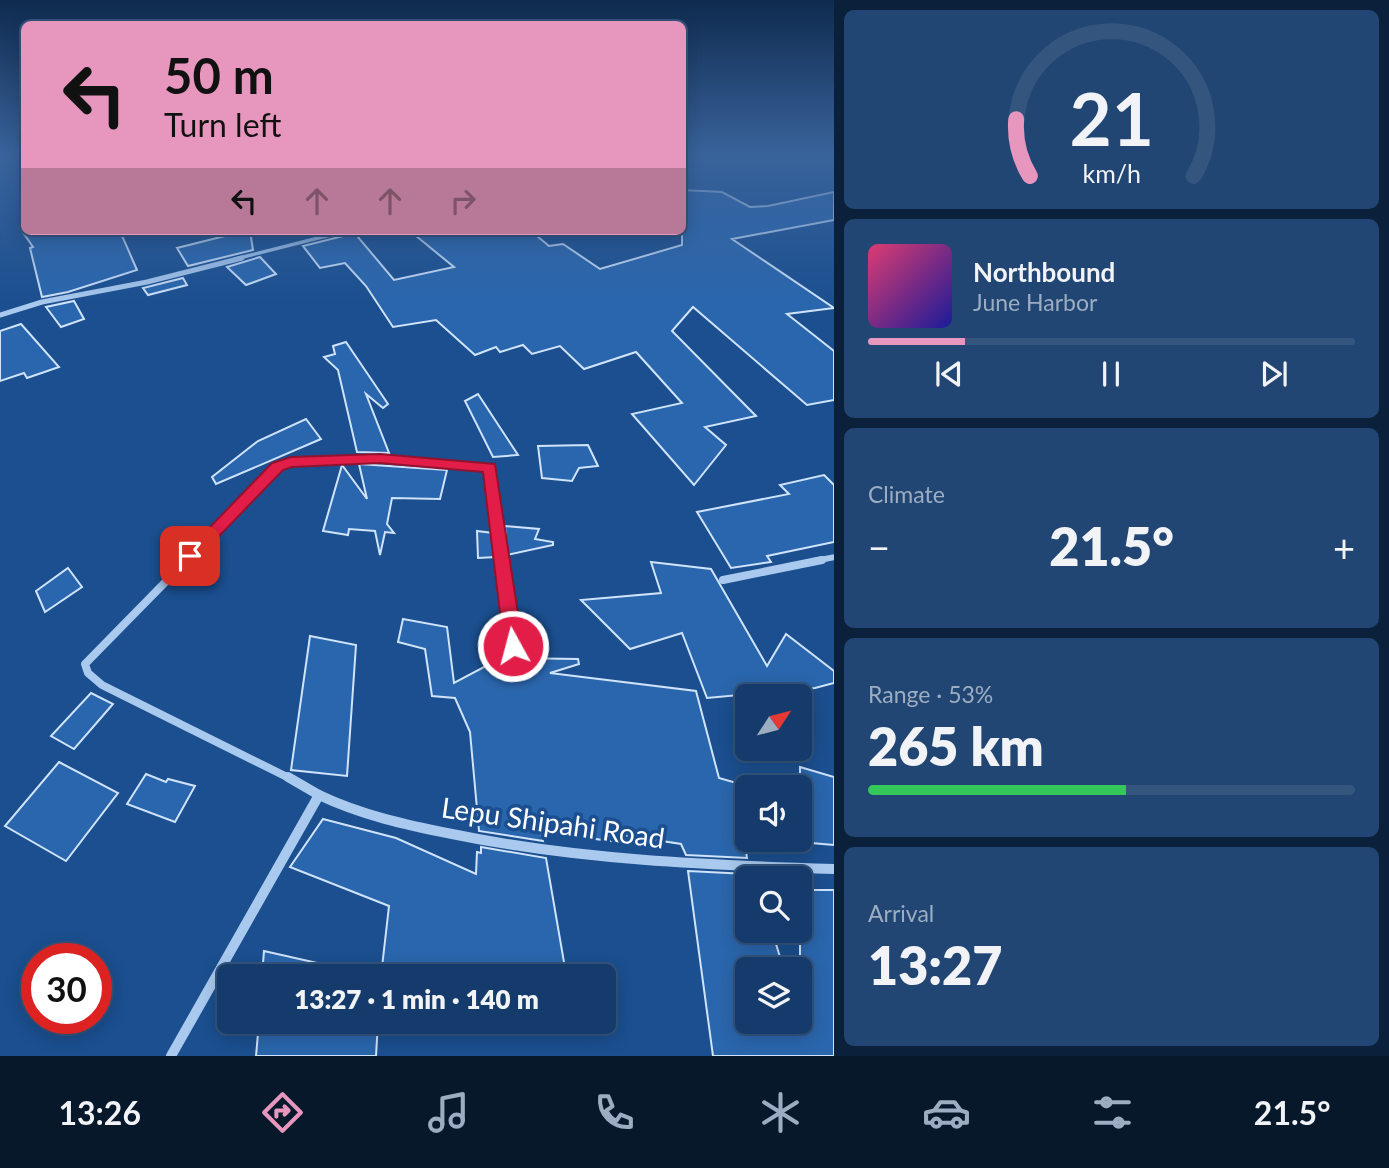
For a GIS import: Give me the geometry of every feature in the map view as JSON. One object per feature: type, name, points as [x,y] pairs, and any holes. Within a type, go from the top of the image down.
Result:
[{"type":"street","points":[[0,315],[43,302],[188,272],[331,235]]},
{"type":"street","name":"Lepu Shipahi Road","points":[[513,646],[490,468],[380,458],[291,462],[278,466],[85,664],[88,673],[102,685],[270,766],[350,811],[488,843],[711,866],[834,869]]},
{"type":"street","points":[[723,580],[834,557]]},
{"type":"street","points":[[171,1056],[319,795]]},
{"type":"building","points":[[686,204],[745,204],[750,207],[834,204],[834,220],[732,239],[834,308],[787,314],[834,351],[834,400],[807,405],[693,307],[672,331],[756,416],[705,427],[726,445],[694,485],[632,414],[682,403],[636,352],[584,369],[560,346],[532,354],[523,345],[500,352],[496,347],[475,355],[436,320],[393,327],[366,286],[345,263],[320,268],[303,246],[356,235],[394,280],[454,267],[415,235],[536,235],[549,246],[563,244],[600,269],[682,245],[682,235],[686,235]]},
{"type":"building","points":[[25,235],[122,235],[137,270],[68,292],[42,297],[30,248],[33,247]]},
{"type":"building","points":[[229,235],[251,235],[253,250],[188,266],[177,248]]},
{"type":"building","points":[[260,257],[276,274],[246,285],[227,267]]},
{"type":"building","points":[[183,278],[187,285],[148,295],[143,288]]},
{"type":"building","points":[[74,301],[84,319],[61,327],[46,307]]},
{"type":"building","points":[[21,324],[59,367],[27,378],[24,373],[0,381],[0,331]]},
{"type":"building","points":[[346,342],[388,404],[383,408],[366,394],[389,453],[357,452],[338,370],[324,357],[335,354],[333,346]]},
{"type":"building","points":[[478,394],[518,455],[493,457],[465,401]]},
{"type":"building","points":[[306,419],[321,439],[216,484],[212,477],[258,441]]},
{"type":"building","points":[[588,445],[598,466],[579,468],[572,481],[542,478],[538,446]]},
{"type":"building","points":[[359,464],[447,470],[440,499],[392,498],[387,524],[394,533],[385,532],[380,555],[375,531],[349,529],[348,535],[323,531],[342,465],[367,499]]},
{"type":"building","points":[[824,475],[834,485],[834,542],[767,556],[771,562],[731,568],[697,512],[789,494],[780,485]]},
{"type":"building","points":[[505,526],[539,529],[535,539],[553,542],[553,545],[507,555]]},
{"type":"building","points":[[477,531],[493,533],[496,557],[478,558]]},
{"type":"building","points":[[651,562],[711,569],[767,666],[786,634],[834,671],[834,683],[812,688],[812,684],[735,684],[735,695],[707,698],[682,633],[630,649],[581,600],[661,593]]},
{"type":"building","points":[[68,568],[82,587],[45,612],[36,591]]},
{"type":"building","points":[[403,619],[447,627],[454,683],[501,658],[578,659],[579,664],[550,673],[696,691],[719,778],[735,783],[735,852],[746,852],[747,858],[686,855],[681,844],[610,833],[611,841],[541,832],[543,841],[479,831],[470,732],[455,698],[432,696],[425,649],[398,642]]},
{"type":"building","points":[[310,636],[356,645],[347,776],[291,770]]},
{"type":"building","points":[[91,693],[113,704],[74,749],[51,736]]},
{"type":"building","points":[[59,762],[118,793],[66,861],[5,826]]},
{"type":"building","points":[[800,767],[834,777],[834,845],[812,843],[812,775],[800,775]]},
{"type":"building","points":[[146,774],[166,782],[168,779],[195,786],[175,822],[127,804]]},
{"type":"building","points":[[323,819],[396,838],[476,874],[477,852],[481,853],[481,847],[546,858],[564,964],[382,964],[389,906],[290,867]]},
{"type":"building","points":[[688,871],[735,873],[735,943],[776,943],[780,957],[735,957],[735,1034],[812,1034],[812,957],[800,957],[800,943],[812,943],[812,890],[834,890],[834,1056],[713,1056]]},
{"type":"building","points":[[264,951],[322,964],[263,964]]},
{"type":"building","points":[[258,1034],[377,1034],[376,1056],[256,1056]]},
{"type":"route","points":[[190,556],[256,486],[278,466],[291,462],[380,458],[414,460],[453,467],[490,468],[513,646]]}]
